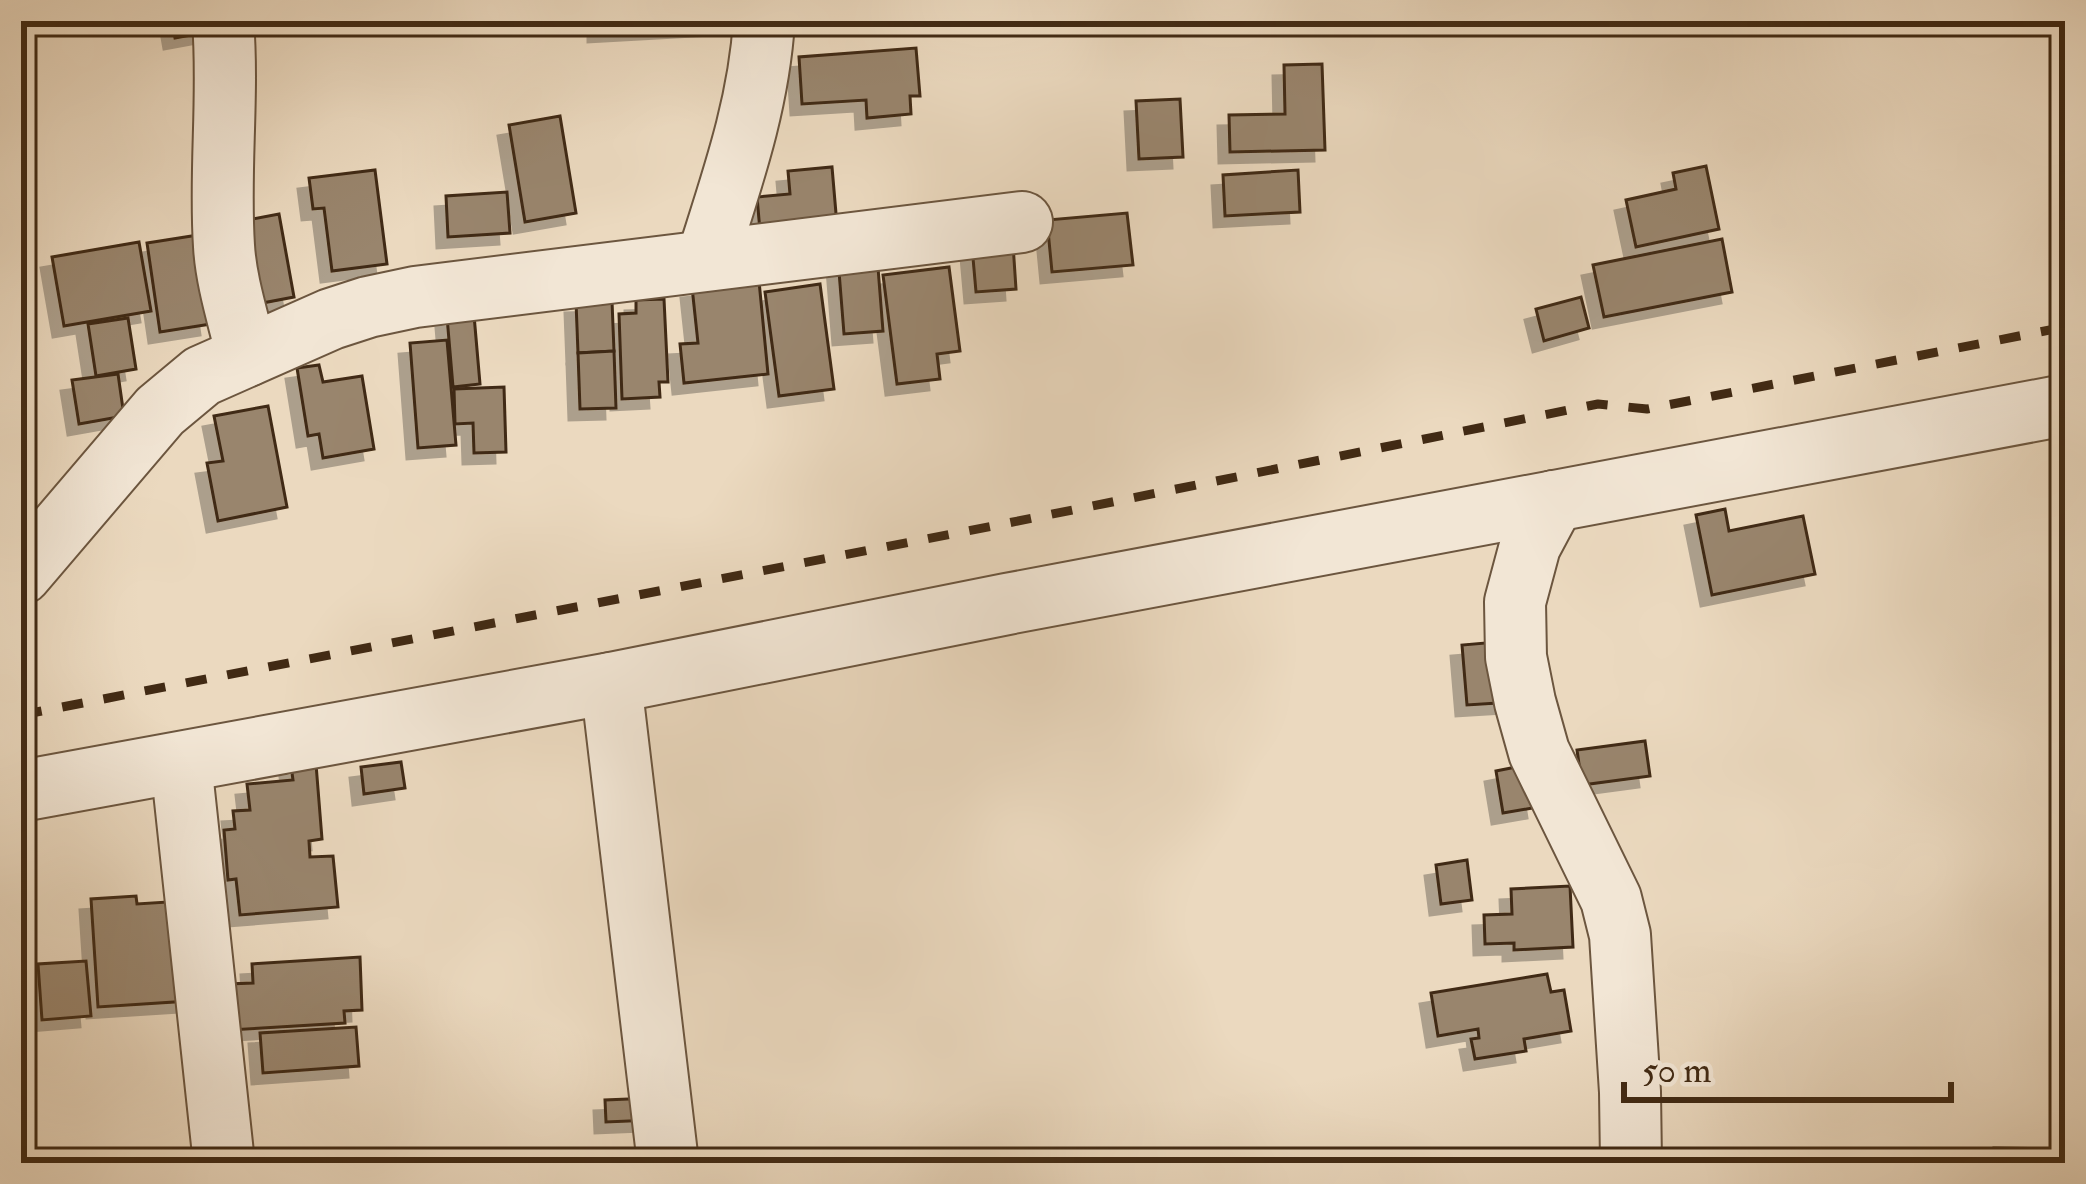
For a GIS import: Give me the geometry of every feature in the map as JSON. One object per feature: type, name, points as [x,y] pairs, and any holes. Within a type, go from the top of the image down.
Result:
[{"type":"street","points":[[223,21],[227,70],[224,251],[247,356]]},
{"type":"street","points":[[707,259],[748,130],[764,21]]},
{"type":"street","points":[[21,574],[160,411],[202,376],[331,319],[415,297],[1022,222]]},
{"type":"street","points":[[21,790],[2065,405]]},
{"type":"street","points":[[1554,501],[1530,546],[1515,602],[1516,657],[1539,752],[1611,899],[1619,935],[1631,1163]]},
{"type":"street","points":[[610,682],[668,1163]]},
{"type":"street","points":[[181,763],[224,1163]]},
{"type":"building","points":[[172,21],[216,21],[218,30],[175,38]]},
{"type":"building","points":[[599,21],[721,21],[721,24],[599,31]]},
{"type":"building","points":[[916,48],[920,96],[910,96],[911,114],[867,118],[866,100],[802,104],[799,57]]},
{"type":"building","points":[[1322,64],[1325,150],[1230,152],[1229,115],[1285,114],[1284,65]]},
{"type":"building","points":[[1180,99],[1183,157],[1139,159],[1136,101]]},
{"type":"building","points":[[560,116],[576,213],[525,222],[509,125]]},
{"type":"building","points":[[1706,166],[1719,229],[1636,247],[1626,200],[1676,189],[1673,173]]},
{"type":"building","points":[[832,167],[837,225],[760,231],[757,197],[790,194],[788,171]]},
{"type":"building","points":[[375,170],[387,264],[332,271],[324,208],[313,209],[309,178]]},
{"type":"building","points":[[1298,170],[1300,212],[1225,216],[1223,175]]},
{"type":"building","points":[[507,192],[510,233],[448,237],[446,196]]},
{"type":"building","points":[[1127,213],[1133,265],[1052,272],[1047,220]]},
{"type":"building","points":[[279,214],[294,297],[252,305],[237,222]]},
{"type":"building","points":[[198,235],[211,324],[160,332],[147,243]]},
{"type":"building","points":[[1722,239],[1732,292],[1604,317],[1593,265]]},
{"type":"building","points":[[139,242],[151,311],[64,326],[52,257]]},
{"type":"building","points":[[1013,244],[1016,289],[976,292],[972,247]]},
{"type":"building","points":[[877,255],[883,331],[844,334],[838,259]]},
{"type":"building","points":[[949,267],[960,351],[937,354],[940,379],[897,384],[883,275]]},
{"type":"building","points":[[759,281],[768,374],[684,383],[680,344],[698,343],[692,287]]},
{"type":"building","points":[[820,284],[834,389],[779,396],[765,292]]},
{"type":"building","points":[[1581,297],[1589,328],[1544,341],[1536,309]]},
{"type":"building","points":[[664,299],[668,382],[659,382],[660,397],[622,399],[619,314],[636,313],[636,300]]},
{"type":"building","points":[[612,301],[614,351],[578,353],[576,302]]},
{"type":"building","points":[[474,315],[480,384],[453,387],[447,317]]},
{"type":"building","points":[[128,318],[136,369],[96,376],[88,324]]},
{"type":"building","points":[[447,340],[456,445],[418,448],[410,343]]},
{"type":"building","points":[[614,351],[616,408],[580,409],[578,353]]},
{"type":"building","points":[[319,365],[323,382],[362,376],[374,449],[323,458],[319,434],[308,436],[297,368]]},
{"type":"building","points":[[118,374],[124,416],[79,424],[72,380]]},
{"type":"building","points":[[504,387],[506,452],[474,453],[473,423],[455,424],[454,389]]},
{"type":"building","points":[[268,406],[287,507],[218,521],[207,463],[223,461],[214,416]]},
{"type":"building","points":[[1725,509],[1729,531],[1803,516],[1815,574],[1712,595],[1696,515]]},
{"type":"building","points":[[1508,641],[1513,702],[1467,705],[1462,645]]},
{"type":"building","points":[[1645,741],[1650,776],[1582,785],[1577,750]]},
{"type":"building","points":[[401,762],[405,788],[364,794],[361,767]]},
{"type":"building","points":[[316,764],[322,839],[309,841],[310,857],[333,856],[338,907],[240,915],[236,879],[228,880],[224,830],[235,829],[233,811],[250,810],[247,784],[293,780],[291,766]]},
{"type":"building","points":[[1531,764],[1538,807],[1503,813],[1496,771]]},
{"type":"building","points":[[1467,860],[1472,900],[1441,904],[1436,865]]},
{"type":"building","points":[[1570,886],[1573,947],[1514,950],[1514,943],[1485,944],[1484,915],[1512,914],[1511,889]]},
{"type":"building","points":[[136,896],[137,904],[183,901],[189,1001],[98,1007],[91,899]]},
{"type":"building","points":[[360,957],[362,1010],[344,1011],[345,1023],[230,1030],[227,984],[253,983],[252,964]]},
{"type":"building","points":[[86,961],[91,1016],[42,1020],[38,964]]},
{"type":"building","points":[[1547,974],[1551,992],[1564,990],[1571,1031],[1524,1039],[1526,1051],[1475,1059],[1471,1039],[1479,1038],[1478,1029],[1438,1036],[1431,993]]},
{"type":"building","points":[[356,1027],[359,1066],[263,1073],[260,1033]]},
{"type":"building","points":[[652,1098],[652,1120],[606,1122],[605,1100]]},
{"type":"building","points":[[1994,1148],[2058,1149],[2058,1163],[1994,1163]]},
{"type":"railway","points":[[21,715],[1598,404],[1647,409],[2065,327]]}]
